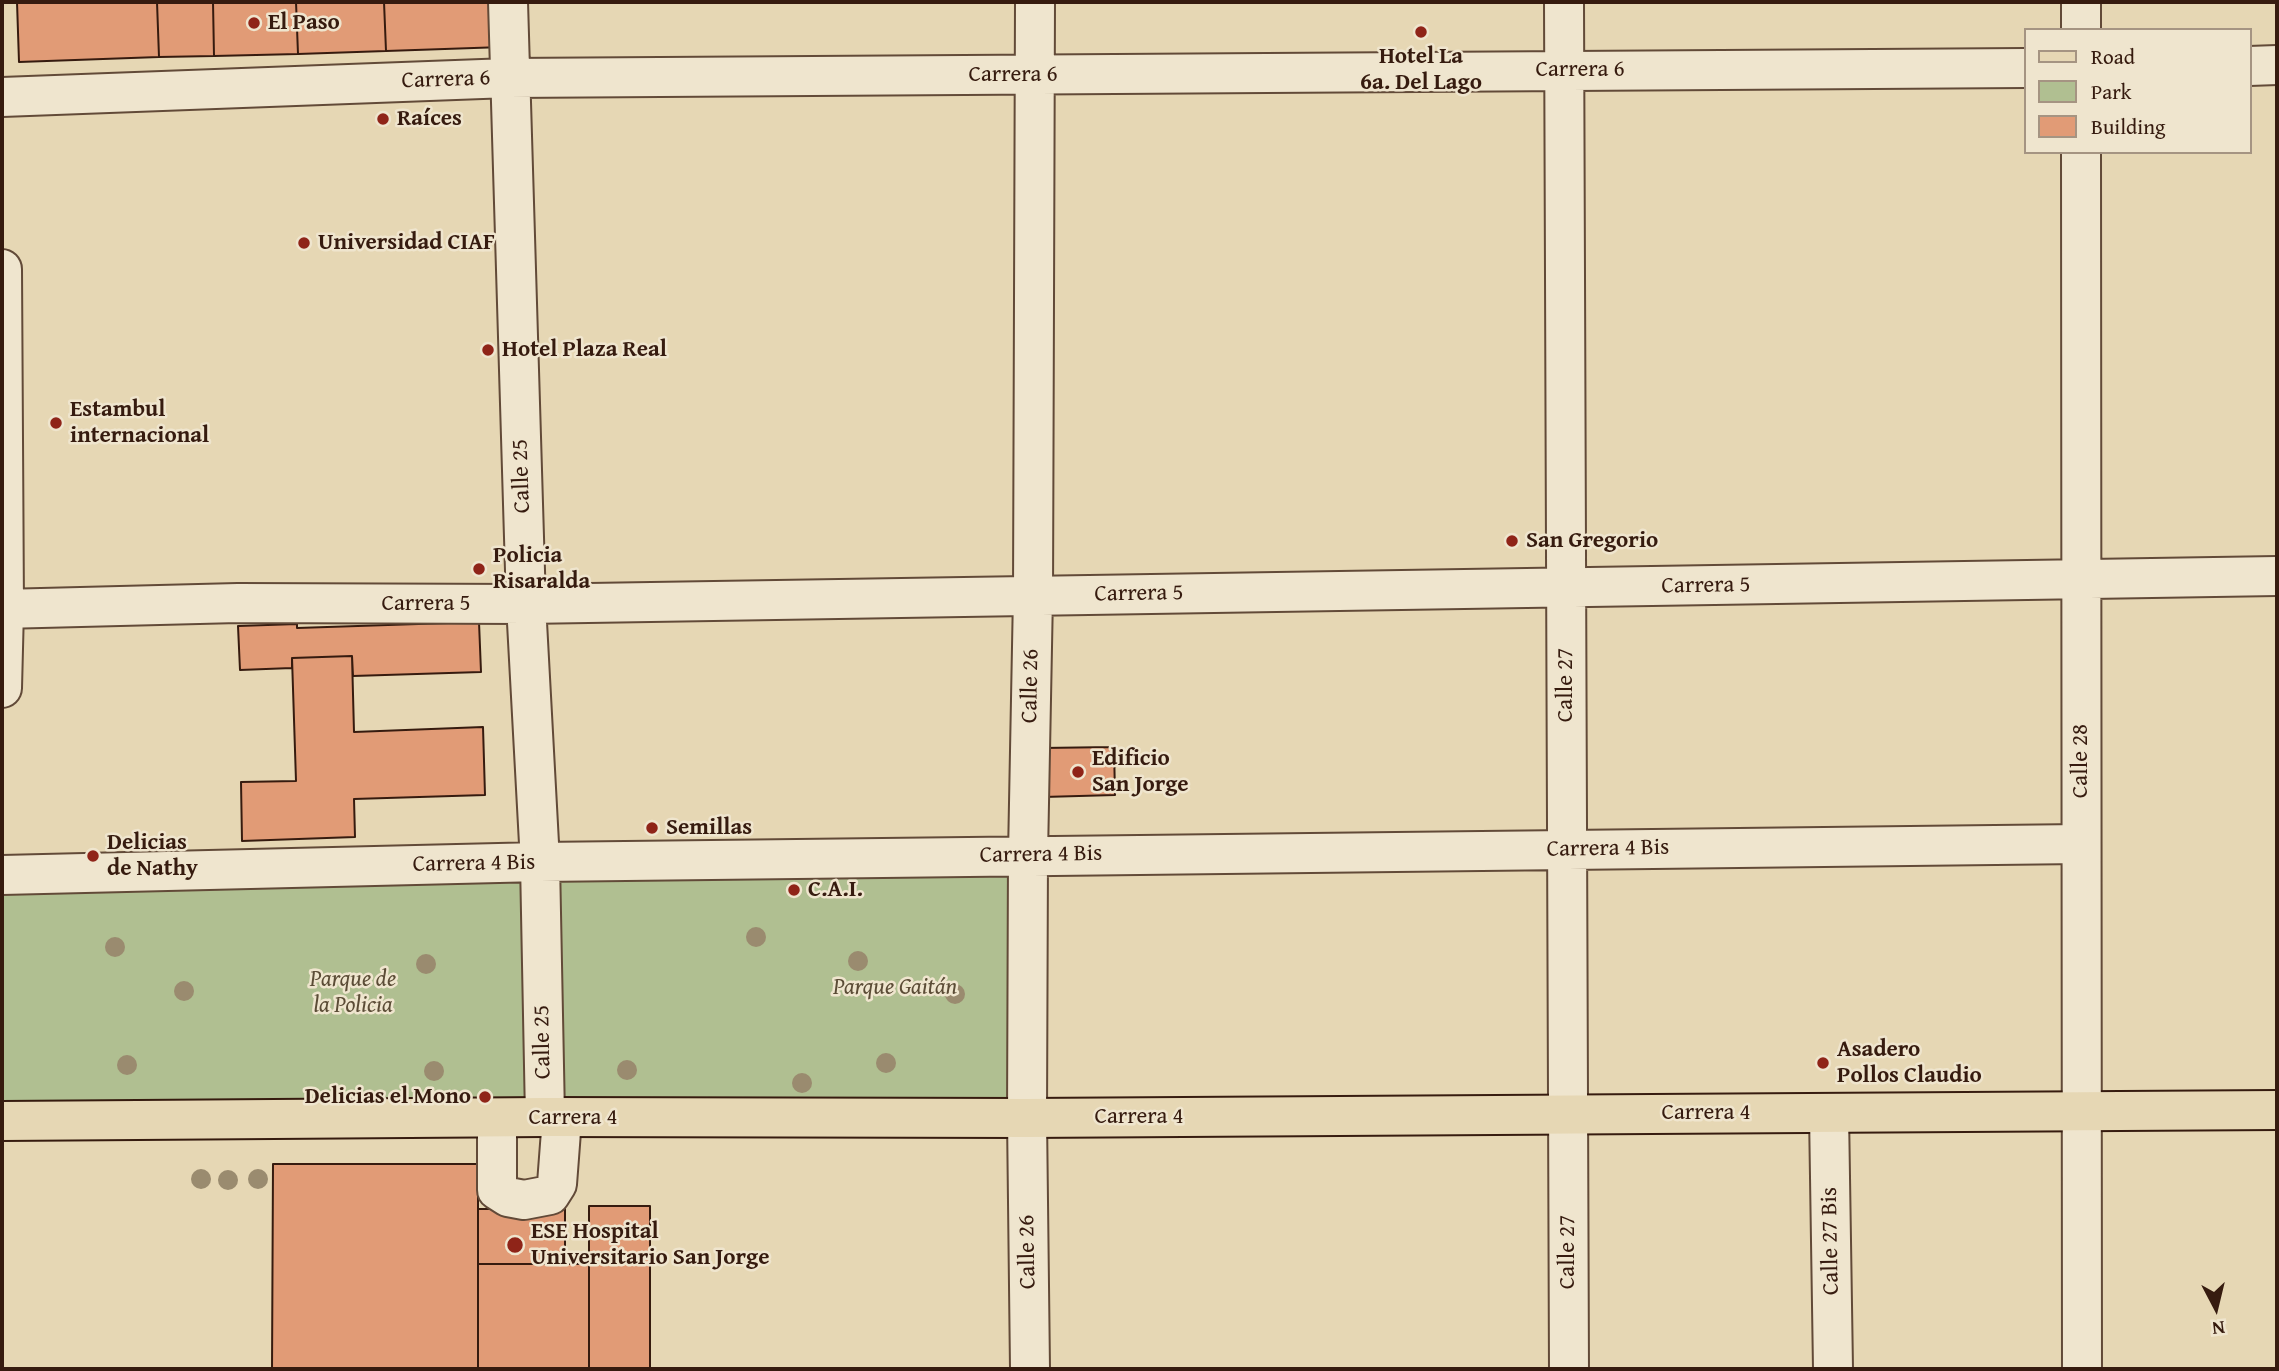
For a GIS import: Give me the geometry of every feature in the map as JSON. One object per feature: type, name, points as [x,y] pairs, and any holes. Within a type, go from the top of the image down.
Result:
[{"type":"main road","name":"Carrera 4","points":[[2,1121],[2277,1110]]},
{"type":"street","name":"Calle 25","points":[[497,1118],[497,1190],[508,1197],[524,1200],[550,1195],[557,1184],[526,604],[508,2]]},
{"type":"street","name":"Calle 26","points":[[1030,1369],[1027,1118],[1033,595],[1035,2]]},
{"type":"street","name":"Calle 27","points":[[1564,2],[1569,1369]]},
{"type":"street","points":[[2081,2],[2081,28]]},
{"type":"street","points":[[2251,66],[2277,65]]},
{"type":"street","name":"Carrera 6","points":[[2,97],[509,78],[2024,68]]},
{"type":"street","name":"Calle 28","points":[[2081,154],[2082,1369]]},
{"type":"street","points":[[2,269],[2,688]]},
{"type":"street","name":"Carrera 5","points":[[3,609],[238,603],[526,604],[2277,576]]},
{"type":"street","name":"Carrera 4 Bis","points":[[2,875],[540,862],[2081,844]]},
{"type":"street","name":"Calle 27 Bis","points":[[1829,1113],[1833,1369]]},
{"type":"green space","points":[[1028,855],[1027,1118],[2,1121],[2,875]]},
{"type":"building","points":[[17,2],[157,2],[159,57],[19,62]]},
{"type":"building","points":[[157,2],[213,2],[214,56],[159,57]]},
{"type":"building","points":[[213,2],[296,2],[298,54],[214,56]]},
{"type":"building","points":[[296,2],[384,2],[386,51],[298,54]]},
{"type":"building","points":[[384,2],[502,2],[503,47],[386,51]]},
{"type":"building","points":[[479,622],[481,672],[353,676],[352,656],[292,658],[292,668],[240,670],[238,626],[297,624],[297,628]]},
{"type":"building","points":[[352,656],[354,732],[483,727],[485,795],[354,799],[355,837],[242,841],[241,782],[296,781],[292,658]]},
{"type":"building","name":"Edificio San Jorge","points":[[1114,747],[1115,795],[1043,797],[1042,748]]},
{"type":"building","points":[[273,1164],[478,1164],[478,1369],[272,1369]]},
{"type":"building","points":[[589,1206],[650,1206],[650,1369],[589,1369]]},
{"type":"building","points":[[478,1209],[565,1209],[565,1264],[478,1264]]},
{"type":"building","points":[[478,1264],[589,1264],[589,1369],[478,1369]]},
{"type":"place","name":"El Paso","points":[[254,23]]},
{"type":"place","name":"Hotel La 6a. Del Lago","points":[[1421,32]]},
{"type":"place","name":"Raíces","points":[[383,119]]},
{"type":"place","name":"Universidad CIAF","points":[[304,243]]},
{"type":"place","name":"Hotel Plaza Real","points":[[488,350]]},
{"type":"place","name":"Estambul internacional","points":[[56,423]]},
{"type":"place","name":"San Gregorio","points":[[1512,541]]},
{"type":"place","name":"Policia Risaralda","points":[[479,569]]},
{"type":"place","name":"Edificio San Jorge","points":[[1078,772]]},
{"type":"place","name":"Semillas","points":[[652,828]]},
{"type":"place","name":"Delicias de Nathy","points":[[93,856]]},
{"type":"place","name":"C.A.I.","points":[[794,890]]},
{"type":"place","name":"Asadero Pollos Claudio","points":[[1823,1063]]},
{"type":"place","name":"Delicias el Mono","points":[[485,1097]]},
{"type":"place","name":"ESE Hospital Universitario San Jorge","points":[[515,1245]]},
{"type":"park label","name":"Parque Gaitán","points":[[895,988]]},
{"type":"park label","name":"Parque de la Policia","points":[[353,993]]}]
